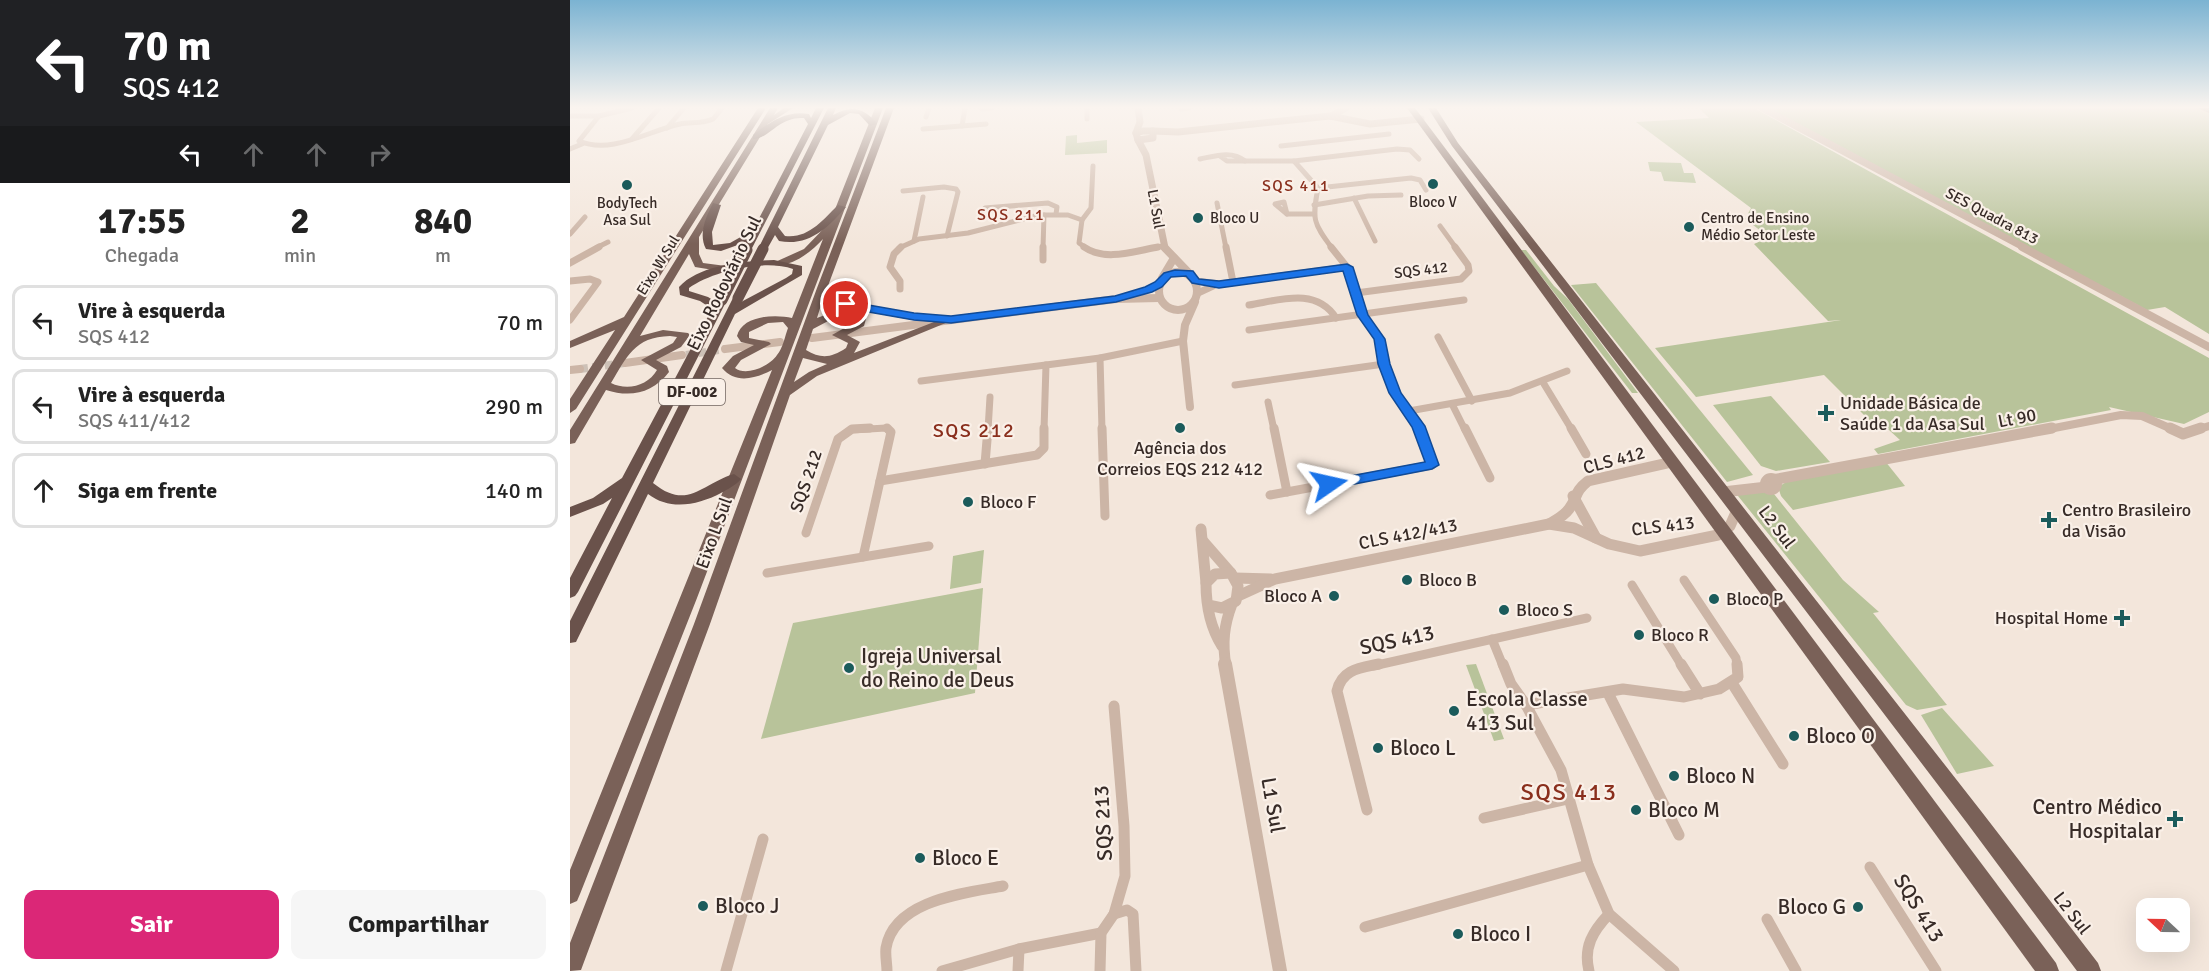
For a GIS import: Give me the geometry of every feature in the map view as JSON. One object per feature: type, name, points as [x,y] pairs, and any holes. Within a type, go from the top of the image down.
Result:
[{"type":"highway","name":"Eixo Rodoviário Sul","points":[[570,592],[797,153]]},
{"type":"highway","name":"Eixo Rodoviário Sul","points":[[570,637],[809,153]]},
{"type":"highway","points":[[716,205],[707,235],[706,242],[709,247],[715,249],[734,245],[756,232]]},
{"type":"highway","points":[[773,226],[778,236],[783,239],[797,240],[818,231],[840,212]]},
{"type":"highway","points":[[720,305],[688,295],[683,290],[684,286],[693,279],[726,269],[778,263],[794,265],[798,268],[797,275],[732,312]]},
{"type":"highway","points":[[646,486],[663,499],[681,501],[714,491],[734,478]]},
{"type":"highway","points":[[570,512],[598,501],[628,481]]},
{"type":"main road","name":"Eixo W Sul","points":[[570,409],[733,153]]},
{"type":"main road","name":"Eixo W Sul","points":[[570,441],[746,153]]},
{"type":"main road","name":"Eixo L Sul","points":[[570,894],[862,153]]},
{"type":"main road","name":"Eixo L Sul","points":[[570,970],[702,624],[801,352],[811,333],[820,295],[873,153]]},
{"type":"main road","points":[[1445,153],[2048,971]]},
{"type":"main road","name":"L2 Sul","points":[[1462,153],[2090,971]]},
{"type":"main road","points":[[778,263],[807,250],[840,212]]},
{"type":"main road","points":[[697,234],[694,254],[699,265],[726,269]]},
{"type":"main road","points":[[1508,240],[1520,242],[1528,238]]},
{"type":"main road","points":[[1518,254],[1524,249],[1536,250]]},
{"type":"main road","points":[[820,295],[832,302],[914,317],[950,320]]},
{"type":"main road","points":[[811,333],[824,318],[850,311],[862,315],[860,324],[838,335]]},
{"type":"main road","points":[[570,346],[629,318]]},
{"type":"main road","points":[[765,344],[745,340],[744,331],[758,322],[777,318],[790,321],[793,327]]},
{"type":"main road","points":[[786,393],[813,374],[950,320]]},
{"type":"main road","points":[[629,345],[655,334],[675,332],[684,335],[677,345],[647,360]]},
{"type":"main road","points":[[801,352],[816,361],[825,362],[843,356],[851,350],[854,342],[838,335]]},
{"type":"main road","points":[[765,344],[736,358],[728,368],[731,373],[747,375],[758,372],[780,359]]},
{"type":"main road","points":[[570,346],[598,345],[605,353]]},
{"type":"main road","points":[[604,385],[612,389],[632,391],[654,382],[663,372],[663,368],[647,360]]},
{"type":"main road","points":[[570,391],[588,381]]},
{"type":"main road","points":[[1628,402],[1641,402],[1648,397]]},
{"type":"main road","points":[[1639,418],[1647,412],[1661,414]]},
{"type":"main road","points":[[1773,598],[1791,600],[1801,593]]},
{"type":"main road","points":[[1792,624],[1802,616],[1819,617]]},
{"type":"street","name":"L1 Sul","points":[[1144,153],[1163,246],[1196,281]]},
{"type":"street","points":[[1200,159],[1236,155],[1245,161],[1294,161],[1344,153]]},
{"type":"street","points":[[1415,153],[1419,159]]},
{"type":"street","name":"SES Quadra 813","points":[[1847,153],[2209,347]]},
{"type":"street","points":[[1270,495],[1432,465],[1424,439],[1409,411],[1395,393],[1384,364],[1379,339],[1362,315],[1347,267],[1315,226],[1313,214],[1318,188],[1294,161]]},
{"type":"street","points":[[1093,166],[1091,208],[1082,220],[1079,243],[1094,253],[1163,246]]},
{"type":"street","points":[[1318,188],[1411,178],[1420,180],[1426,190]]},
{"type":"street","points":[[903,191],[956,189],[958,192],[947,236]]},
{"type":"street","points":[[1314,205],[1354,198],[1401,195]]},
{"type":"street","points":[[914,241],[923,197]]},
{"type":"street","points":[[1354,198],[1375,241]]},
{"type":"street","points":[[984,208],[1048,203],[1057,207],[1056,214]]},
{"type":"street","points":[[1217,203],[1233,282]]},
{"type":"street","points":[[900,289],[900,281],[890,267],[891,261],[899,248],[914,241],[1044,215],[1056,214],[1082,220]]},
{"type":"street","points":[[1287,214],[1313,214]]},
{"type":"street","points":[[1043,260],[1044,215]]},
{"type":"street","points":[[570,234],[585,217]]},
{"type":"street","name":"SQS 412","points":[[1356,293],[1451,281],[1467,275],[1468,265],[1440,226]]},
{"type":"street","points":[[570,263],[608,242]]},
{"type":"street","points":[[1152,295],[1174,258]]},
{"type":"street","points":[[1172,311],[1181,309],[1219,285],[1347,267]]},
{"type":"street","points":[[1152,295],[1162,278],[1175,273],[1189,273]]},
{"type":"street","points":[[570,281],[590,279],[598,282],[570,320]]},
{"type":"street","points":[[1190,406],[1183,341],[1185,324],[1197,298],[1196,281],[1219,285]]},
{"type":"street","points":[[811,333],[838,335],[1152,295],[1185,324]]},
{"type":"street","points":[[1250,305],[1310,298],[1327,304],[1336,318]]},
{"type":"street","name":"SQS 412","points":[[1249,330],[1464,300]]},
{"type":"street","points":[[1438,337],[1472,401]]},
{"type":"street","points":[[921,381],[1100,358],[1183,341]]},
{"type":"street","points":[[725,349],[780,342]]},
{"type":"street","points":[[625,363],[682,355]]},
{"type":"street","points":[[1100,358],[1105,516]]},
{"type":"street","points":[[1236,385],[1384,364]]},
{"type":"street","points":[[880,481],[1032,456],[1044,448],[1046,365]]},
{"type":"street","points":[[1409,411],[1472,401],[1544,384],[1567,371]]},
{"type":"street","points":[[1544,384],[1586,454]]},
{"type":"street","points":[[985,464],[990,397]]},
{"type":"street","points":[[1268,402],[1287,492]]},
{"type":"street","points":[[1452,404],[1490,478]]},
{"type":"street","name":"Lt 90","points":[[1723,492],[2121,415],[2142,416],[2183,434],[2209,426]]},
{"type":"street","name":"SQS 212","points":[[806,533],[838,439],[852,429],[889,430],[863,557]]},
{"type":"street","name":"CLS 412","points":[[1549,524],[1563,516],[1570,508],[1573,496],[1581,485],[1588,481],[1672,462]]},
{"type":"street","points":[[1573,496],[1597,539]]},
{"type":"street","points":[[1724,532],[1731,526],[1737,510]]},
{"type":"street","name":"CLS 413","points":[[1549,524],[1574,528],[1617,546],[1640,551],[1710,538],[1724,532]]},
{"type":"street","name":"CLS 412/413","points":[[1235,600],[1275,579],[1549,524]]},
{"type":"street","points":[[1201,529],[1208,605],[1219,609],[1235,600],[1233,575],[1203,541]]},
{"type":"street","points":[[767,573],[929,546]]},
{"type":"street","points":[[1206,583],[1215,574],[1233,575]]},
{"type":"street","name":"CLS 412/413","points":[[1233,575],[1275,579]]},
{"type":"street","points":[[1526,705],[1629,689],[1668,697],[1700,694],[1732,683],[1738,677],[1739,668],[1736,658],[1684,579]]},
{"type":"street","points":[[1632,585],[1700,694]]},
{"type":"street","name":"L1 Sul","points":[[1235,600],[1226,619],[1222,646],[1280,971]]},
{"type":"street","name":"L1 Sul","points":[[1208,605],[1213,632],[1222,646]]},
{"type":"street","name":"SQS 413","points":[[1367,810],[1337,691],[1343,676],[1349,670],[1587,618]]},
{"type":"street","points":[[1492,639],[1511,684],[1526,705],[1561,770],[1588,865],[1609,914],[1674,971]]},
{"type":"street","points":[[1732,683],[1783,764]]},
{"type":"street","points":[[1608,693],[1679,835]]},
{"type":"street","name":"SQS 213","points":[[1101,933],[1114,914],[1125,876],[1124,826],[1114,706]]},
{"type":"street","points":[[1484,818],[1568,799]]},
{"type":"street","points":[[726,971],[762,839]]},
{"type":"street","points":[[1365,927],[1588,865]]},
{"type":"street","name":"SQS 413","points":[[1870,867],[1936,971]]},
{"type":"street","points":[[887,971],[886,946],[900,923],[912,911],[927,903],[1003,886]]},
{"type":"street","points":[[1114,914],[1126,910],[1133,914],[1136,971]]},
{"type":"street","points":[[1589,971],[1586,957],[1592,932],[1609,914]]},
{"type":"street","points":[[1767,919],[1796,971]]},
{"type":"street","points":[[942,971],[1019,950],[1101,933],[1100,971]]},
{"type":"street","points":[[1018,971],[1019,950]]},
{"type":"green space","points":[[1065,153],[1100,153],[1065,155]]},
{"type":"green space","points":[[1678,153],[1836,153],[2209,358],[2209,412],[2184,424],[2109,407],[2111,410],[1878,454],[1874,449],[1900,440],[1889,430],[1879,430],[1824,375],[1696,397],[1655,348],[1841,320],[1828,321],[1754,244],[1769,237],[1745,219],[1751,208]]},
{"type":"green space","points":[[1851,153],[2209,153],[2209,334],[2165,307],[2147,310]]},
{"type":"green space","points":[[1648,162],[1681,163],[1684,173],[1693,173],[1696,183],[1664,181],[1661,172],[1650,171]]},
{"type":"green space","points":[[1521,250],[1526,250],[1554,286],[1568,299],[1638,393],[1632,393]]},
{"type":"green space","points":[[1596,283],[1753,475],[1727,482],[1571,285]]},
{"type":"green space","points":[[1771,396],[1830,462],[1776,471],[1761,466],[1713,405]]},
{"type":"green space","points":[[1885,461],[1905,486],[1793,510],[1781,496],[1778,487],[1793,478]]},
{"type":"green space","points":[[1770,489],[1843,580],[1879,612],[1873,613],[1947,705],[1917,710],[1906,705],[1734,491]]},
{"type":"green space","points":[[984,550],[981,583],[950,589],[953,556]]},
{"type":"green space","points":[[983,588],[975,693],[761,739],[793,623]]},
{"type":"green space","points":[[1476,664],[1504,739],[1494,741],[1466,665]]},
{"type":"green space","points":[[1942,708],[1994,766],[1957,774],[1921,715]]},
{"type":"tunnel","points":[[686,355],[725,349]]},
{"type":"tunnel","points":[[580,369],[624,363]]},
{"type":"place","name":"Bloco V","points":[[1433,184]]},
{"type":"place","name":"BodyTech Asa Sul","points":[[627,185]]},
{"type":"place","name":"Bloco U","points":[[1198,218]]},
{"type":"place","name":"Centro de Ensino Médio Setor Leste","points":[[1689,227]]},
{"type":"place","name":"Unidade Básica de Saúde 1 da Asa Sul","points":[[1826,413]]},
{"type":"place","name":"Agência dos Correios EQS 212 412","points":[[1180,428]]},
{"type":"place","name":"Bloco F","points":[[968,502]]},
{"type":"place","name":"Centro Brasileiro da Visão","points":[[2049,520]]},
{"type":"place","name":"Bloco B","points":[[1407,580]]},
{"type":"place","name":"Bloco A","points":[[1334,596]]},
{"type":"place","name":"Bloco P","points":[[1714,599]]},
{"type":"place","name":"Bloco S","points":[[1504,610]]},
{"type":"place","name":"Hospital Home","points":[[2122,618]]},
{"type":"place","name":"Bloco R","points":[[1639,635]]},
{"type":"place","name":"Igreja Universal do Reino de Deus","points":[[849,668]]},
{"type":"place","name":"Escola Classe 413 Sul","points":[[1454,711]]},
{"type":"place","name":"Bloco O","points":[[1794,736]]},
{"type":"place","name":"Bloco L","points":[[1378,748]]},
{"type":"place","name":"Bloco N","points":[[1674,776]]},
{"type":"place","name":"Bloco M","points":[[1636,810]]},
{"type":"place","name":"Centro Médico Hospitalar","points":[[2175,819]]},
{"type":"place","name":"Bloco E","points":[[920,858]]},
{"type":"place","name":"Bloco J","points":[[703,906]]},
{"type":"place","name":"Bloco G","points":[[1858,907]]},
{"type":"place","name":"Bloco I","points":[[1458,934]]},
{"type":"district","name":"SQS 411","points":[[1296,186]]},
{"type":"district","name":"SQS 211","points":[[1011,215]]},
{"type":"district","name":"SQS 212","points":[[974,430]]},
{"type":"district","name":"SQS 413","points":[[1569,792]]},
{"type":"route","points":[[846,304],[914,317],[951,320],[1116,299],[1149,290],[1158,285],[1167,275],[1182,272],[1189,273],[1196,281],[1219,285],[1347,267],[1362,315],[1379,339],[1384,364],[1395,393],[1418,426],[1432,465],[1329,484]]}]
